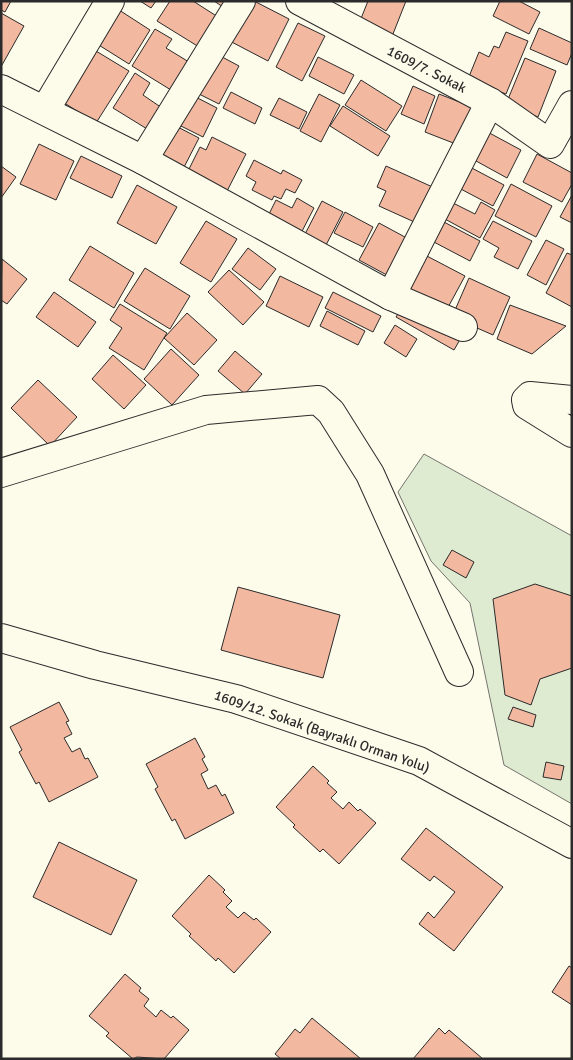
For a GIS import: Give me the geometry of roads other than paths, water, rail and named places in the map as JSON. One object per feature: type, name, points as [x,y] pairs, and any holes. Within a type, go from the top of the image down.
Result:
[{"type":"street","points":[[45,110],[110,1]]},
{"type":"street","points":[[143,160],[241,1]]},
{"type":"street","name":"1609/7. Sokak","points":[[300,1],[490,102],[550,144],[572,105]]},
{"type":"street","points":[[1,89],[143,160],[391,296],[463,327]]},
{"type":"street","points":[[391,296],[490,102]]},
{"type":"street","points":[[572,400],[530,396],[526,400],[527,405],[541,416],[572,434]]},
{"type":"street","points":[[1,473],[206,410],[318,400],[331,412],[370,474],[459,672]]},
{"type":"street","name":"1609/12. Sokak (Bayraklı Orman Yolu)","points":[[1,638],[94,665],[236,699],[419,761],[572,844]]}]
